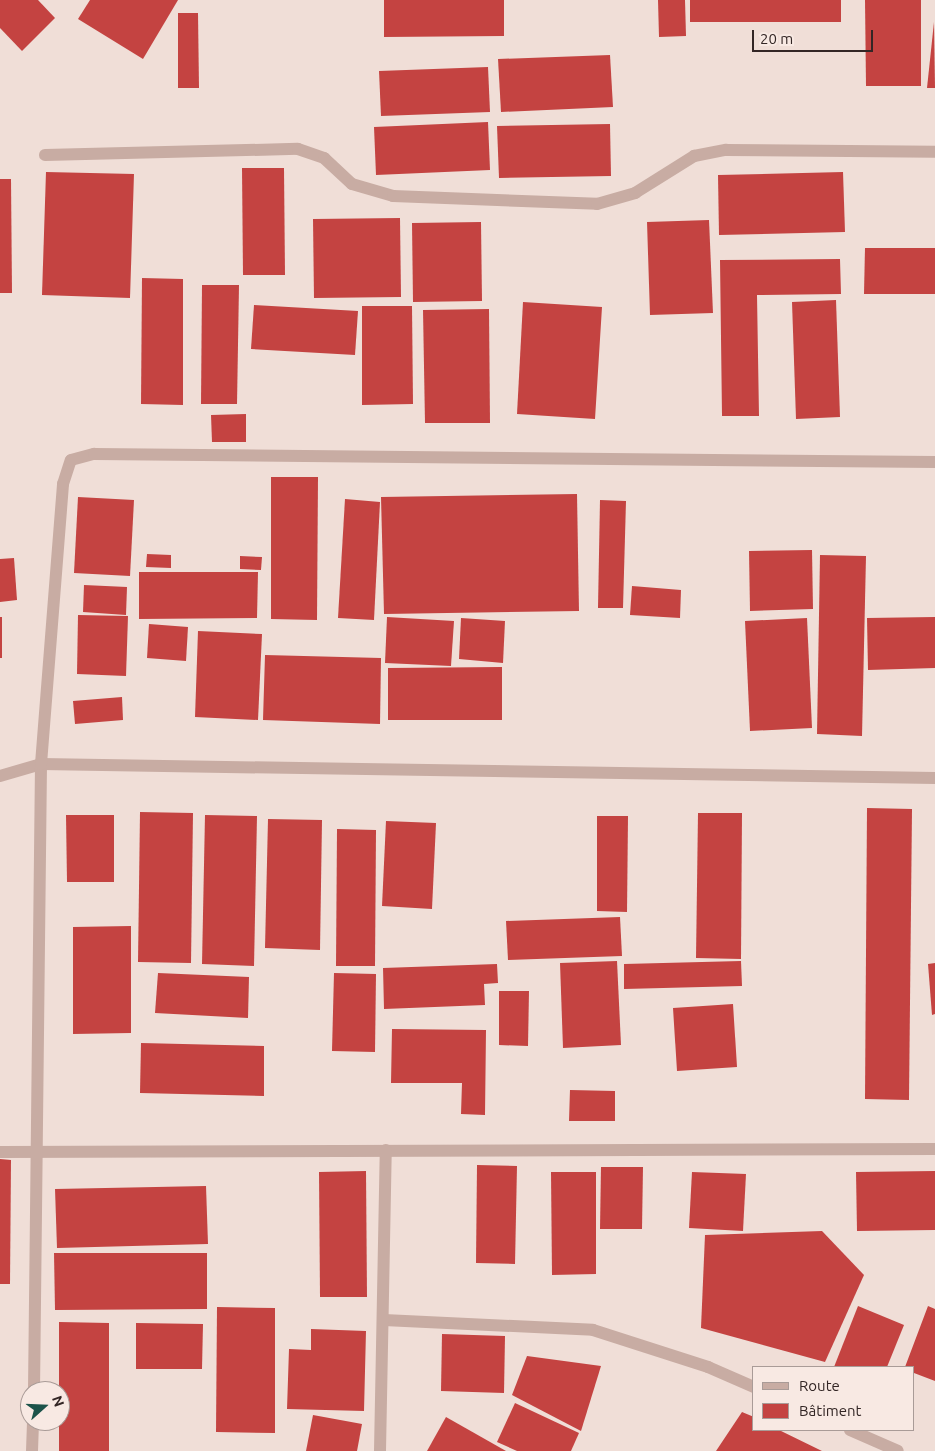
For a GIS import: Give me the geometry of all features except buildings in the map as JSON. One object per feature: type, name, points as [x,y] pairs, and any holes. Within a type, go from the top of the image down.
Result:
[{"type":"street","points":[[45,155],[298,149],[324,158],[352,184],[393,196],[597,204],[636,193],[694,156],[726,150],[935,152]]},
{"type":"street","points":[[34,1381],[39,1152],[41,764],[62,484],[71,460],[94,454],[935,462]]},
{"type":"street","points":[[0,776],[41,764],[935,778]]},
{"type":"street","points":[[0,1152],[935,1149]]},
{"type":"street","points":[[380,1451],[386,1150]]},
{"type":"street","points":[[384,1320],[593,1330],[708,1367],[752,1386]]},
{"type":"street","points":[[32,1451],[33,1431]]},
{"type":"street","points":[[852,1431],[898,1451]]}]
